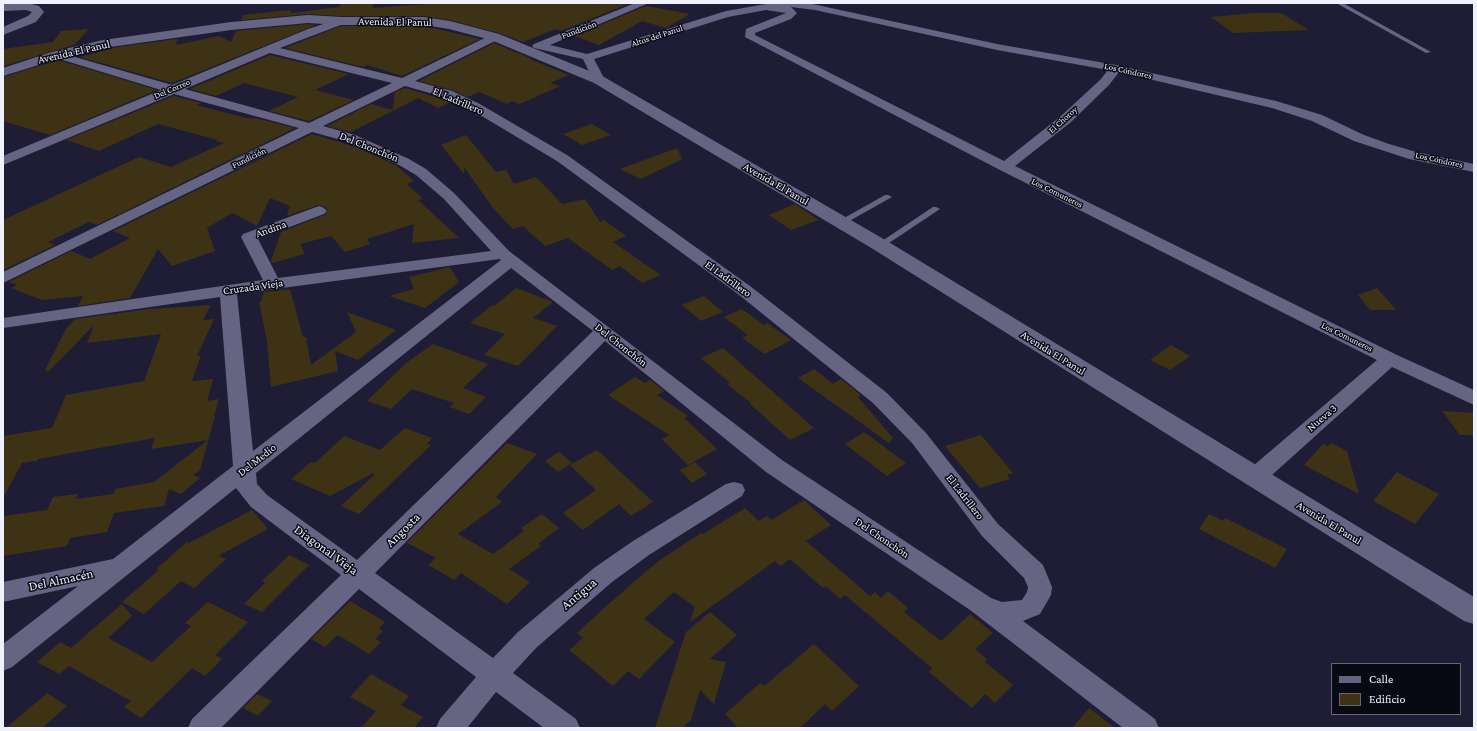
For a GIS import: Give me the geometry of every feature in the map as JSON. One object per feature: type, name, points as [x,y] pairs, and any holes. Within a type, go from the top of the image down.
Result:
[{"type":"street","name":"Fundición","points":[[513,44],[539,46],[644,3]]},
{"type":"street","name":"Los Cóndores","points":[[775,7],[801,5],[997,47],[1116,68],[1302,112],[1384,147],[1414,156],[1474,168]]},
{"type":"street","points":[[3,7],[26,6],[35,8],[38,12],[32,19],[3,31]]},
{"type":"street","name":"Altos del Panul","points":[[539,46],[587,57],[608,52],[726,14],[775,7]]},
{"type":"street","name":"Los Comuneros","points":[[775,7],[790,10],[792,13],[787,17],[750,30],[750,37],[1005,167],[1390,359],[1474,398]]},
{"type":"street","name":"Avenida El Panul","points":[[3,72],[58,55],[103,44],[231,26],[321,18],[342,22],[424,21],[450,25],[495,37],[599,80],[841,222],[1254,478],[1474,612]]},
{"type":"street","name":"Del Correo","points":[[3,161],[318,28],[342,22]]},
{"type":"street","name":"Fundición","points":[[3,278],[495,37]]},
{"type":"street","name":"El Ladrillero","points":[[269,49],[404,81],[448,94],[474,106],[562,158],[744,290],[880,398],[919,438],[990,530],[1034,572],[1038,579],[1040,587],[1036,601],[1031,607],[1022,611],[1001,613],[979,603]]},
{"type":"street","name":"Del Chonchón","points":[[58,55],[171,89],[369,145],[404,162],[420,172],[449,196],[507,257],[604,331],[774,466],[979,603],[1145,728]]},
{"type":"street","points":[[587,57],[599,80]]},
{"type":"street","name":"El Choroy","points":[[1005,167],[1066,119],[1105,82],[1116,68]]},
{"type":"street","name":"Andina","points":[[273,284],[249,237],[319,211]]},
{"type":"street","name":"Cruzada Vieja","points":[[3,323],[273,284],[507,257]]},
{"type":"street","name":"Del Medio","points":[[3,659],[244,470],[507,257]]},
{"type":"street","name":"Diagonal Vieja","points":[[228,290],[246,487],[259,501],[359,573],[566,728]]},
{"type":"street","name":"Angosta","points":[[202,728],[604,331]]},
{"type":"street","name":"Nueva 3","points":[[1254,478],[1390,359]]},
{"type":"street","name":"Antigua","points":[[450,728],[494,675],[527,640],[603,574],[641,548],[734,490]]},
{"type":"street","name":"Del Almacén","points":[[3,592],[119,567]]},
{"type":"lane","points":[[1339,3],[1428,52]]},
{"type":"lane","points":[[841,222],[888,196]]},
{"type":"lane","points":[[880,245],[936,210]]},
{"type":"building","points":[[341,3],[374,3],[372,8],[440,3],[630,3],[561,31],[556,29],[523,42],[499,33],[450,20],[424,16],[342,16],[308,14],[241,20],[243,15],[290,10],[291,13],[339,7]]},
{"type":"building","points":[[646,6],[690,14],[666,28],[642,21],[599,45],[574,36]]},
{"type":"building","points":[[1254,13],[1281,13],[1309,30],[1233,33],[1211,17]]},
{"type":"building","points":[[308,24],[316,25],[172,83],[80,57],[118,47],[177,39],[176,45],[219,36],[231,42],[236,31]]},
{"type":"building","points":[[341,26],[424,26],[480,39],[402,76],[367,65],[363,67],[285,48]]},
{"type":"building","points":[[89,29],[74,45],[3,66],[3,49],[53,42],[61,31]]},
{"type":"building","points":[[494,43],[569,75],[550,83],[560,86],[520,104],[512,101],[507,104],[479,92],[468,97],[452,90],[419,81]]},
{"type":"building","points":[[270,55],[349,74],[315,90],[354,100],[309,121],[269,111],[298,97],[244,83],[216,96],[190,89]]},
{"type":"building","points":[[59,60],[59,62],[62,61],[157,90],[50,135],[3,121],[3,77]]},
{"type":"building","points":[[405,88],[452,102],[438,108],[418,98],[351,132],[327,126],[371,104],[393,110],[395,92]]},
{"type":"building","points":[[174,96],[201,103],[196,105],[295,128],[97,225],[89,222],[48,242],[55,245],[3,270],[3,220],[139,157],[171,167],[224,143],[216,141],[218,140],[158,124],[99,151],[66,140]]},
{"type":"building","points":[[592,124],[611,135],[582,145],[563,134]]},
{"type":"building","points":[[312,134],[358,148],[397,166],[414,181],[407,184],[423,199],[418,200],[459,238],[412,243],[414,224],[367,239],[370,244],[345,252],[331,236],[300,244],[305,254],[272,263],[271,261],[281,232],[325,215],[328,211],[325,207],[318,205],[287,216],[290,206],[270,198],[257,226],[232,213],[207,228],[215,251],[172,266],[158,249],[130,298],[78,306],[83,296],[42,300],[11,288],[17,285],[9,282],[71,251],[90,259],[130,238],[113,231]]},
{"type":"building","points":[[466,135],[496,172],[506,170],[514,184],[536,177],[562,204],[585,199],[600,222],[604,220],[626,236],[613,242],[661,275],[642,283],[620,266],[612,270],[568,238],[545,246],[523,226],[513,229],[493,208],[464,167],[464,174],[441,145]]},
{"type":"building","points":[[677,148],[682,159],[641,179],[620,169]]},
{"type":"building","points":[[795,204],[819,220],[791,230],[769,215]]},
{"type":"building","points":[[450,267],[459,282],[425,308],[389,296],[414,289],[409,277]]},
{"type":"building","points":[[516,288],[553,302],[533,318],[557,326],[518,366],[484,355],[505,334],[470,323]]},
{"type":"building","points":[[1377,288],[1396,310],[1370,310],[1358,295]]},
{"type":"building","points":[[290,289],[303,337],[306,337],[311,365],[356,332],[347,312],[396,330],[358,360],[335,351],[338,371],[271,387],[267,341],[259,302],[261,302],[264,292]]},
{"type":"building","points":[[704,296],[723,312],[701,321],[682,305]]},
{"type":"building","points":[[211,305],[203,320],[214,319],[197,356],[201,355],[192,381],[213,379],[207,401],[219,399],[200,470],[193,475],[200,478],[181,494],[169,489],[164,506],[114,513],[107,532],[70,538],[67,546],[3,556],[3,516],[47,510],[53,497],[78,494],[76,499],[114,494],[115,489],[154,482],[208,440],[151,449],[155,438],[22,463],[3,498],[3,436],[52,428],[66,395],[144,381],[161,334],[87,343],[94,325],[48,372],[45,370],[66,329],[75,319],[150,309]]},
{"type":"building","points":[[742,309],[764,325],[767,323],[791,340],[765,354],[742,338],[748,335],[724,317]]},
{"type":"building","points":[[433,344],[488,364],[463,388],[486,397],[469,414],[450,407],[454,403],[412,389],[391,409],[367,401],[406,363]]},
{"type":"building","points":[[1171,345],[1190,356],[1170,370],[1150,360]]},
{"type":"building","points":[[723,348],[814,428],[790,440],[750,404],[751,403],[727,384],[730,383],[701,358]]},
{"type":"building","points":[[814,369],[833,384],[841,379],[861,395],[858,397],[893,438],[889,443],[798,378]]},
{"type":"building","points":[[635,377],[645,383],[650,380],[664,391],[657,395],[688,416],[684,418],[717,449],[688,465],[662,439],[669,435],[608,395]]},
{"type":"building","points":[[1442,411],[1474,413],[1474,435],[1460,435]]},
{"type":"building","points":[[405,428],[432,438],[427,444],[431,445],[359,514],[341,506],[374,475],[373,473],[330,496],[291,479],[311,462],[315,463],[344,436],[380,450]]},
{"type":"building","points":[[864,432],[906,463],[887,476],[845,444]]},
{"type":"building","points":[[981,435],[1013,473],[1007,475],[1010,479],[980,488],[945,446]]},
{"type":"building","points":[[507,443],[537,454],[496,497],[502,502],[458,534],[493,554],[524,531],[521,528],[542,514],[559,528],[538,544],[541,546],[509,569],[530,582],[507,604],[461,573],[454,580],[428,565],[436,558],[407,543]]},
{"type":"building","points":[[1331,443],[1347,451],[1359,494],[1304,465],[1323,444],[1328,446]]},
{"type":"building","points":[[597,450],[653,502],[631,516],[619,504],[583,530],[563,513],[596,490],[570,465]]},
{"type":"building","points":[[559,452],[572,463],[558,472],[545,461]]},
{"type":"building","points":[[695,462],[707,474],[692,483],[680,470]]},
{"type":"building","points":[[1397,472],[1439,494],[1415,524],[1373,501]]},
{"type":"building","points":[[804,500],[831,525],[806,541],[870,596],[875,592],[881,598],[888,591],[908,608],[904,612],[941,641],[970,614],[993,633],[975,649],[987,659],[985,662],[1013,685],[995,703],[985,694],[972,708],[929,672],[932,668],[845,595],[840,599],[826,586],[823,588],[790,559],[780,566],[775,561],[690,622],[695,607],[674,592],[644,619],[675,642],[639,679],[628,671],[613,686],[569,650],[583,638],[577,633],[604,608],[657,562],[701,533],[703,534],[745,508],[759,521],[767,516],[771,520]]},
{"type":"building","points":[[252,510],[268,529],[218,556],[226,559],[194,588],[181,581],[144,614],[122,602],[159,570],[156,569],[187,542],[189,543]]},
{"type":"building","points":[[1209,514],[1223,521],[1225,518],[1287,549],[1275,568],[1199,529]]},
{"type":"building","points":[[289,555],[309,565],[262,612],[244,604],[265,583],[262,581]]},
{"type":"building","points":[[350,601],[385,622],[379,628],[383,631],[375,639],[381,642],[369,654],[338,635],[325,647],[311,639]]},
{"type":"building","points":[[208,602],[248,622],[215,655],[222,659],[205,676],[192,668],[141,718],[124,707],[131,701],[69,666],[59,674],[37,662],[60,642],[71,648],[122,604],[132,616],[108,638],[152,662],[191,626],[185,623]]},
{"type":"building","points":[[710,612],[737,635],[710,659],[726,662],[714,704],[700,690],[691,720],[682,728],[655,728],[686,632]]},
{"type":"building","points":[[814,644],[859,686],[832,711],[825,704],[800,728],[738,728],[725,714],[760,683],[764,686]]},
{"type":"building","points":[[371,674],[409,696],[401,705],[423,717],[414,728],[361,728],[376,711],[350,697]]},
{"type":"building","points":[[47,693],[67,706],[42,728],[6,728]]},
{"type":"building","points":[[257,694],[272,701],[258,716],[243,708]]},
{"type":"building","points":[[1089,708],[1115,728],[1072,728]]}]
